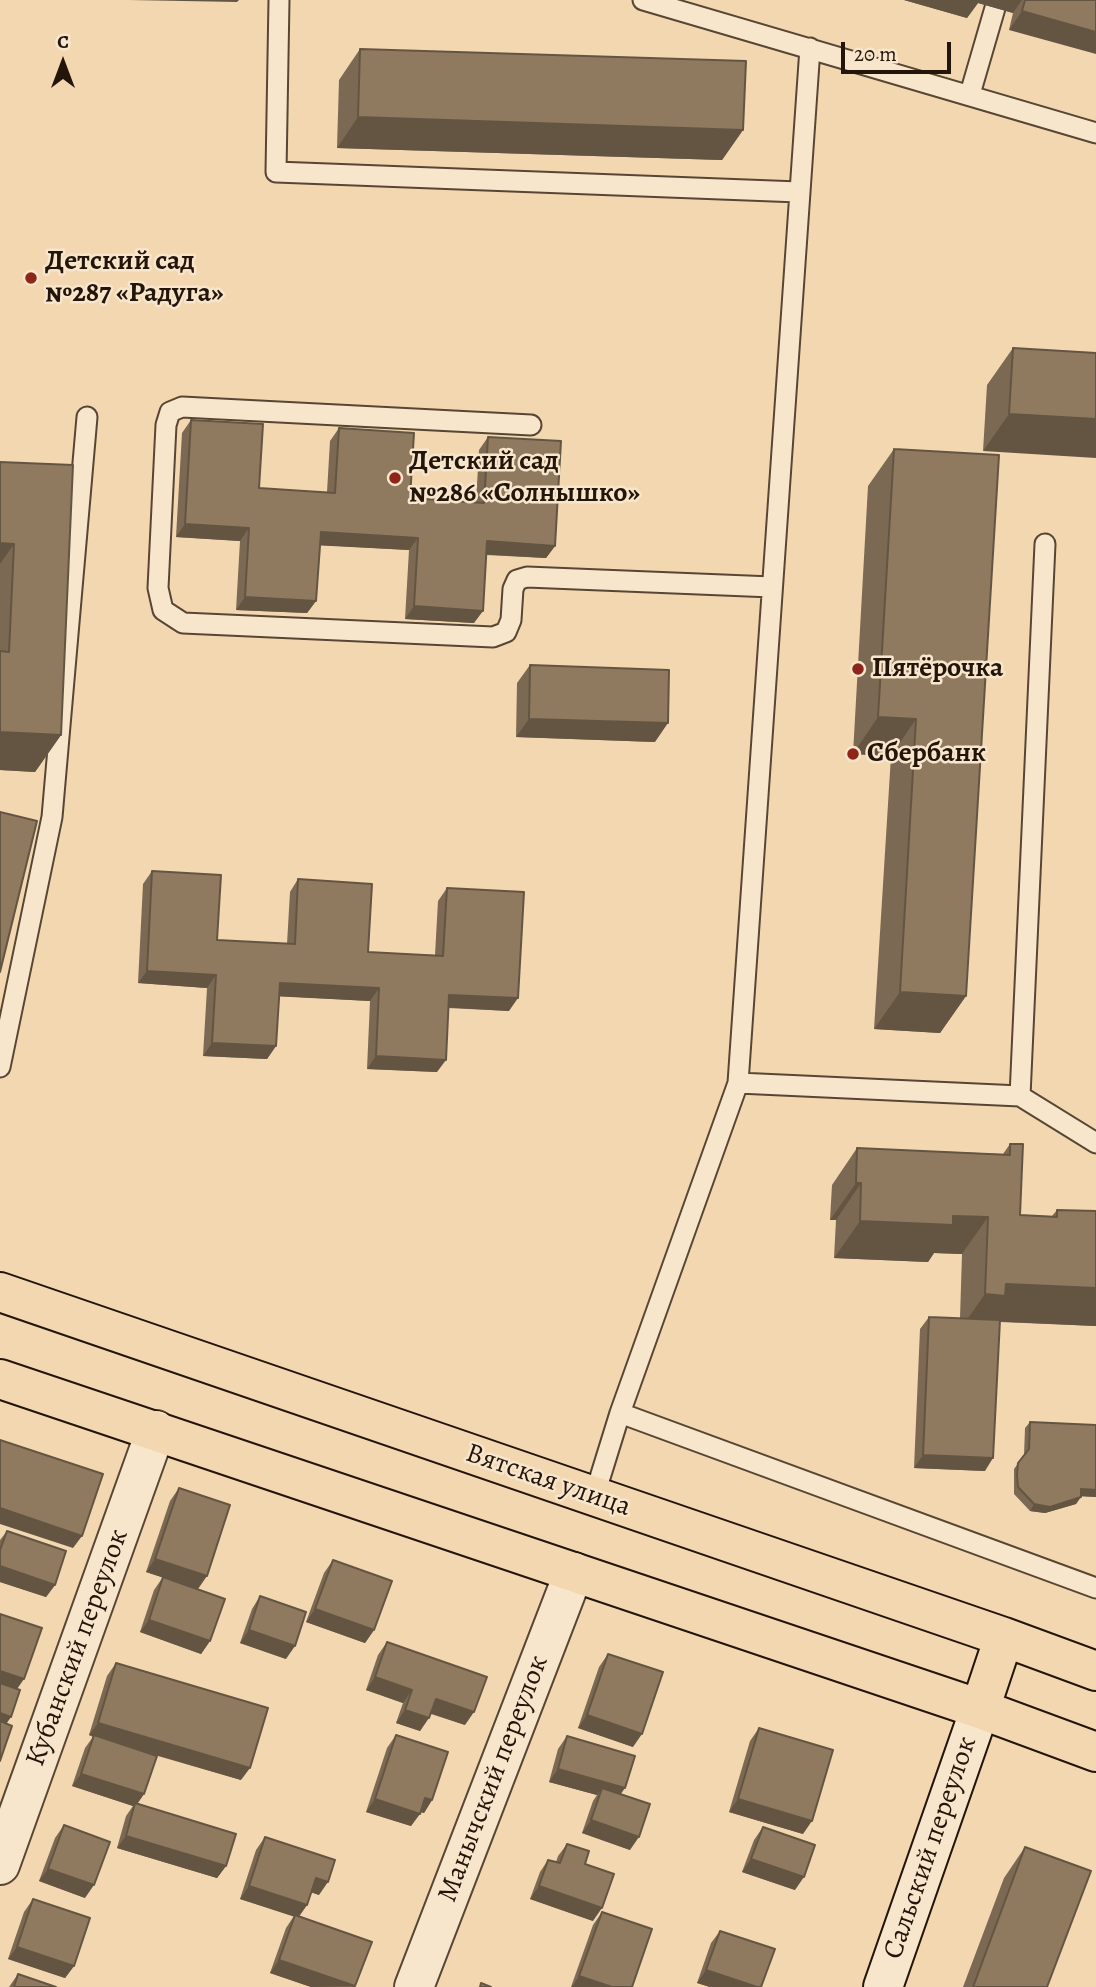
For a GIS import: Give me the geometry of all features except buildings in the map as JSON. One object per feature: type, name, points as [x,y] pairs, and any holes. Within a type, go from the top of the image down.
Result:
[{"type":"main road","name":"Вятская улица","points":[[0,1292],[1096,1671]]},
{"type":"main road","points":[[0,1379],[979,1709],[1096,1752]]},
{"type":"main road","points":[[979,1709],[1004,1637]]},
{"type":"street","name":"Кубанский переулок","points":[[0,1865],[156,1430]]},
{"type":"street","name":"Манычский переулок","points":[[414,1987],[574,1572]]},
{"type":"street","name":"Сальский переулок","points":[[883,1987],[979,1709]]},
{"type":"lane","points":[[279,0],[276,172],[799,192]]},
{"type":"lane","points":[[643,0],[1096,133]]},
{"type":"lane","points":[[970,94],[995,8]]},
{"type":"lane","points":[[594,1497],[620,1413],[738,1083],[810,48]]},
{"type":"lane","points":[[531,425],[182,407],[170,412],[166,425],[158,588],[163,610],[183,623],[493,637],[506,632],[511,620],[513,589],[517,580],[527,577],[772,586]]},
{"type":"lane","points":[[0,1067],[52,817],[87,416]]},
{"type":"lane","points":[[1020,1096],[1045,544]]},
{"type":"lane","points":[[738,1083],[1020,1096],[1096,1143]]},
{"type":"lane","points":[[620,1413],[1096,1588]]},
{"type":"place","name":"Детский сад №287 «Радуга»","points":[[31,278]]},
{"type":"place","name":"Детский сад №286 «Солнышко»","points":[[395,478]]},
{"type":"place","name":"Пятёрочка","points":[[858,669]]},
{"type":"place","name":"Сбербанк","points":[[853,754]]}]
